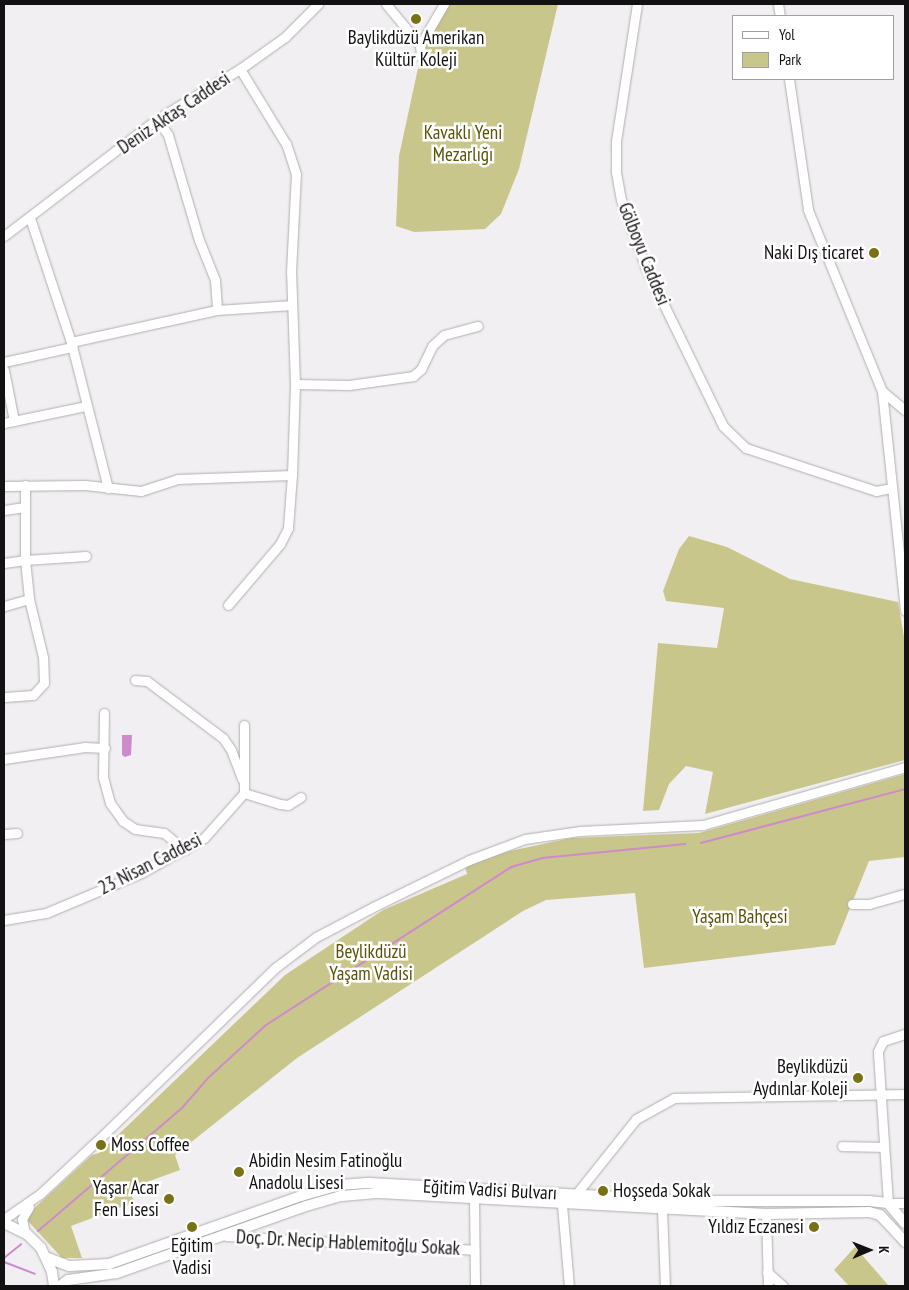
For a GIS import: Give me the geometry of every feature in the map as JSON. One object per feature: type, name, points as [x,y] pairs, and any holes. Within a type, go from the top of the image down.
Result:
[{"type":"main road","name":"Eğitim Vadisi Bulvarı","points":[[48,1258],[69,1266],[109,1264],[300,1196],[339,1185],[370,1183],[696,1201],[888,1203]]},
{"type":"main road","name":"Eğitim Vadisi Bulvarı","points":[[60,1286],[68,1280],[117,1273],[342,1196],[379,1193],[562,1205],[766,1214],[869,1212],[880,1215]]},
{"type":"main road","points":[[562,1194],[562,1205]]},
{"type":"main road","points":[[888,1203],[905,1223]]},
{"type":"main road","points":[[880,1215],[905,1242]]},
{"type":"main road","points":[[4,1223],[25,1232],[48,1258],[54,1286]]},
{"type":"street","name":"Deniz Aktaş Caddesi","points":[[4,236],[158,119],[240,69],[285,37],[318,4]]},
{"type":"street","points":[[386,4],[420,45],[421,57]]},
{"type":"street","points":[[420,45],[444,4]]},
{"type":"street","name":"Gölboyu Caddesi","points":[[637,4],[616,142],[616,172],[628,226],[723,426],[746,448],[876,491],[892,488]]},
{"type":"street","points":[[228,605],[280,544],[288,528],[295,384],[292,305],[296,174],[286,144],[240,69]]},
{"type":"street","points":[[789,80],[808,210],[882,391],[905,611]]},
{"type":"street","points":[[158,119],[168,135],[199,240],[215,280],[217,310]]},
{"type":"street","points":[[30,218],[72,345],[108,488]]},
{"type":"street","points":[[4,362],[217,310],[292,305]]},
{"type":"street","points":[[295,384],[349,386],[413,376],[422,369],[432,346],[444,335],[478,326]]},
{"type":"street","points":[[4,370],[14,421]]},
{"type":"street","points":[[882,391],[905,410]]},
{"type":"street","points":[[4,423],[86,406]]},
{"type":"street","points":[[4,486],[108,488],[141,491],[178,479],[292,475]]},
{"type":"street","points":[[4,697],[33,695],[44,683],[43,657],[29,599],[25,560],[25,486]]},
{"type":"street","points":[[4,510],[25,507]]},
{"type":"street","points":[[4,563],[86,556]]},
{"type":"street","points":[[4,606],[29,599]]},
{"type":"street","points":[[135,680],[147,681],[223,738],[231,750],[244,790]]},
{"type":"street","points":[[104,713],[104,788],[123,821],[135,829],[164,833],[185,850]]},
{"type":"street","points":[[244,725],[244,790]]},
{"type":"street","points":[[4,759],[85,747],[104,748]]},
{"type":"street","points":[[25,1232],[23,1215],[40,1194],[275,968],[316,937],[469,860],[525,839],[580,831],[703,825],[905,767]]},
{"type":"street","points":[[244,790],[280,804],[288,805],[301,797]]},
{"type":"street","name":"23 Nisan Caddesi","points":[[4,920],[46,913],[185,850],[204,838],[244,790]]},
{"type":"street","points":[[4,834],[17,833]]},
{"type":"street","points":[[852,904],[869,904],[905,894]]},
{"type":"street","points":[[880,1215],[888,1203],[879,1094],[879,1044],[905,1034]]},
{"type":"street","points":[[577,1193],[636,1119],[662,1102],[682,1097],[905,1094]]},
{"type":"street","points":[[842,1146],[882,1146]]},
{"type":"street","points":[[4,1219],[40,1194]]},
{"type":"street","points":[[474,1200],[475,1286]]},
{"type":"street","points":[[888,1203],[905,1203]]},
{"type":"street","points":[[562,1205],[570,1286]]},
{"type":"street","points":[[662,1209],[665,1286]]},
{"type":"street","points":[[766,1214],[768,1286]]},
{"type":"street","name":"Doç. Dr. Necip Hablemitoğlu Sokak","points":[[223,1236],[474,1250]]},
{"type":"street","points":[[767,1272],[783,1286]]},
{"type":"green space","name":"Kavaklı Yeni Mezarlığı","points":[[449,4],[558,4],[519,169],[501,214],[485,229],[414,232],[396,226],[399,156],[423,45]]},
{"type":"green space","points":[[689,536],[727,547],[790,579],[898,602],[905,643],[905,760],[705,814],[713,772],[686,766],[669,784],[659,810],[643,811],[658,643],[717,648],[724,608],[666,601],[663,591],[679,549]]},
{"type":"green space","name":"Beylikdüzü Yaşam Vadisi","points":[[905,774],[905,857],[869,861],[835,945],[644,968],[635,893],[546,900],[523,911],[297,1058],[175,1155],[180,1170],[136,1186],[132,1197],[135,1202],[71,1226],[82,1258],[62,1258],[27,1220],[29,1213],[92,1155],[99,1153],[285,975],[383,910],[467,874],[465,866],[510,851],[571,838],[699,833]]},
{"type":"green space","points":[[855,1247],[889,1286],[849,1286],[834,1270]]},
{"type":"shaded area","points":[[122,735],[132,735],[131,755],[125,757],[122,755]]},
{"type":"waterway","points":[[701,843],[905,789]]},
{"type":"waterway","points":[[38,1231],[182,1108],[207,1079],[266,1025],[511,867],[542,858],[685,844]]},
{"type":"waterway","points":[[4,1258],[21,1244]]},
{"type":"waterway","points":[[4,1262],[35,1274]]},
{"type":"place","name":"Baylikdüzü Amerikan Kültür Koleji","points":[[416,19]]},
{"type":"place","name":"Naki Dış ticaret","points":[[874,253]]},
{"type":"place","name":"Beylikdüzü Aydınlar Koleji","points":[[858,1078]]},
{"type":"place","name":"Moss Coffee","points":[[101,1145]]},
{"type":"place","name":"Abidin Nesim Fatinoğlu Anadolu Lisesi","points":[[239,1172]]},
{"type":"place","name":"Hoşseda Sokak","points":[[603,1191]]},
{"type":"place","name":"Yaşar Acar Fen Lisesi","points":[[169,1199]]},
{"type":"place","name":"Eğitim Vadisi","points":[[192,1227]]},
{"type":"place","name":"Yıldız Eczanesi","points":[[814,1227]]},
{"type":"park label","name":"Yaşam Bahçesi","points":[[740,917]]}]
